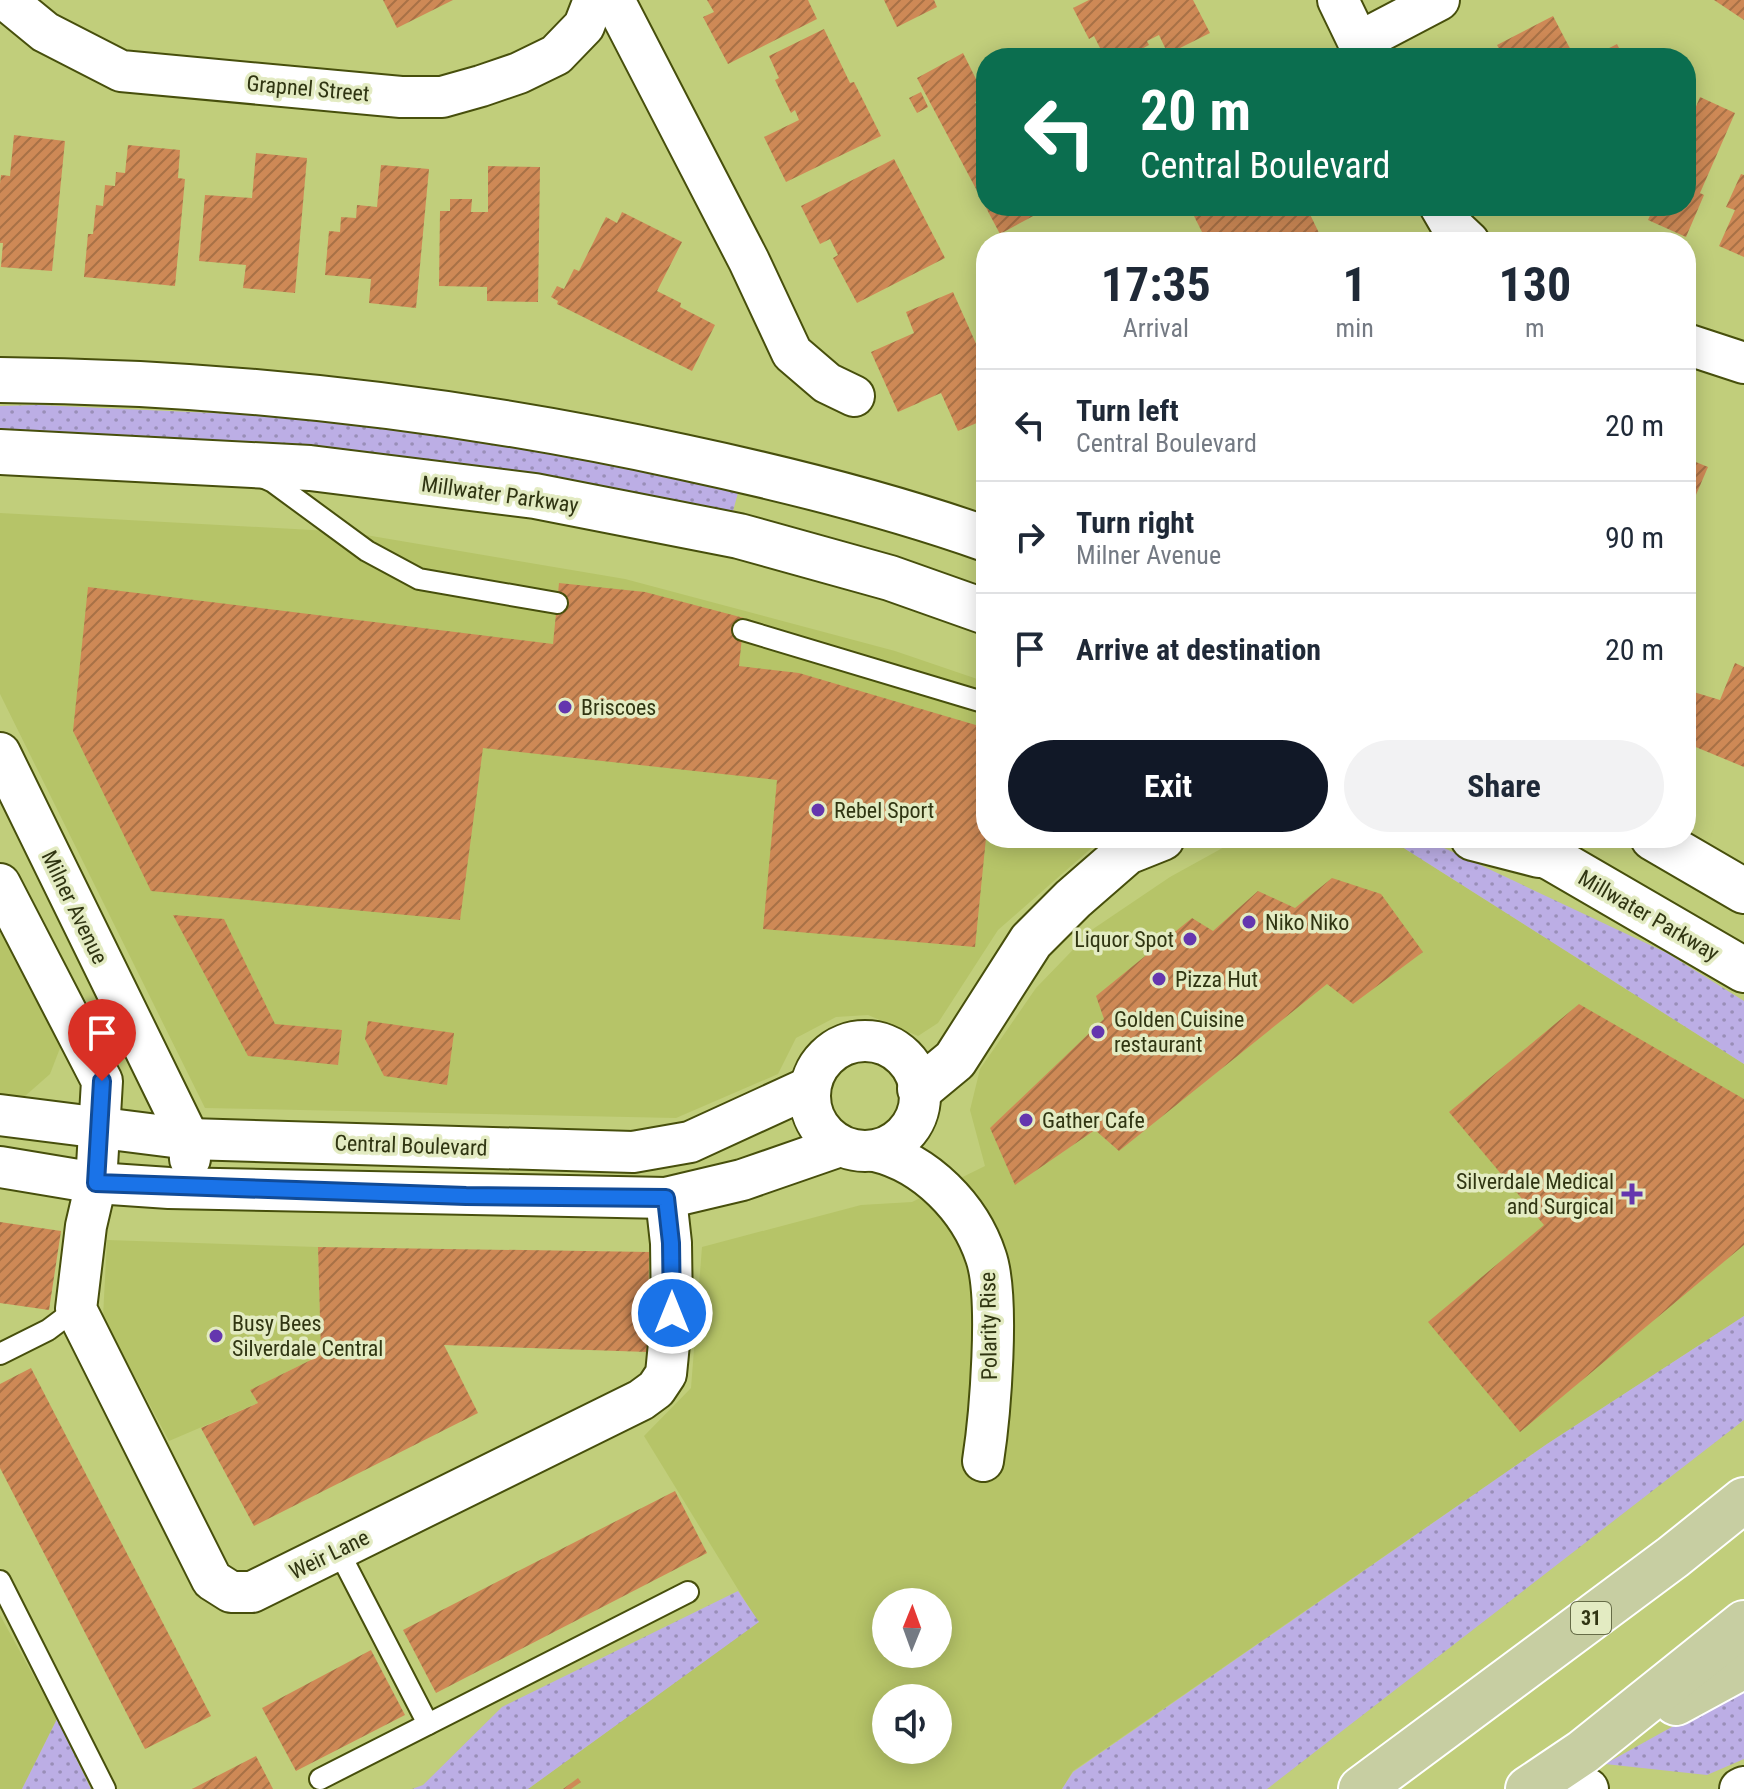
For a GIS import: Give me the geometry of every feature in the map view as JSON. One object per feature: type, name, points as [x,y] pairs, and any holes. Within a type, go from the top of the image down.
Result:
[{"type":"main road","points":[[0,380],[118,381],[366,403],[586,435],[800,482],[976,536]]},
{"type":"main road","name":"Millwater Parkway","points":[[0,452],[310,468],[535,496],[723,533],[890,578],[976,608]]},
{"type":"main road","points":[[920,1089],[955,1060],[1031,941],[1073,899],[1127,852],[1137,848]]},
{"type":"main road","points":[[1511,848],[1553,859]]},
{"type":"main road","name":"Millwater Parkway","points":[[1530,848],[1744,970]]},
{"type":"main road","points":[[1670,848],[1744,891]]},
{"type":"main road","name":"31","points":[[1361,1789],[1673,1557],[1744,1500]]},
{"type":"main road","points":[[1586,1771],[1744,1623]]},
{"type":"main road","points":[[1534,1785],[1586,1771],[1744,1666]]},
{"type":"street","name":"Grapnel Street","points":[[6,0],[45,32],[121,71],[401,97],[442,97],[519,73],[556,55],[584,26],[594,0]]},
{"type":"street","points":[[614,0],[749,261],[792,353],[827,383],[854,396]]},
{"type":"street","points":[[1338,0],[1362,48]]},
{"type":"street","points":[[1366,48],[1439,0]]},
{"type":"street","points":[[1446,216],[1458,232]]},
{"type":"street","points":[[1696,347],[1744,363]]},
{"type":"street","name":"Milner Avenue","points":[[0,753],[189,1139]]},
{"type":"street","points":[[0,884],[102,1081],[96,1183],[86,1226],[76,1309]]},
{"type":"street","points":[[0,1167],[96,1183],[169,1188],[666,1198],[857,1148],[890,1145],[904,1135],[914,1122],[920,1089],[915,1073],[905,1058],[892,1047],[875,1041],[857,1041],[840,1046],[825,1056],[815,1070],[810,1087],[810,1104],[815,1122],[826,1136],[857,1148]]},
{"type":"street","name":"Central Boulevard","points":[[0,1115],[189,1139],[633,1152],[690,1142],[810,1087]]},
{"type":"street","points":[[169,1188],[187,1169],[191,1154],[189,1139]]},
{"type":"street","name":"Polarity Rise","points":[[857,1148],[896,1156],[918,1169],[965,1215],[987,1258],[991,1289],[991,1340],[983,1461]]},
{"type":"street","name":"Weir Lane","points":[[76,1309],[212,1580],[231,1592],[252,1592],[641,1400],[656,1389],[666,1374],[672,1313],[671,1243],[666,1198]]},
{"type":"lane","points":[[239,464],[273,482],[367,551],[419,579],[557,603]]},
{"type":"lane","points":[[743,630],[976,700]]},
{"type":"lane","points":[[0,1354],[48,1330],[76,1309]]},
{"type":"lane","points":[[338,1550],[428,1724]]},
{"type":"lane","points":[[0,1581],[105,1789]]},
{"type":"lane","points":[[320,1779],[688,1592]]},
{"type":"shaded area","points":[[0,406],[257,415],[445,435],[739,489],[732,515],[436,460],[260,445],[0,430]]},
{"type":"shaded area","points":[[0,513],[348,532],[625,579],[895,651],[976,679],[976,848],[1092,848],[998,930],[938,1023],[918,1036],[868,1015],[836,1017],[796,1038],[778,1074],[676,1118],[205,1108],[0,694]]},
{"type":"shaded area","points":[[1223,848],[1404,848],[1744,1064],[1744,1316],[1547,1444],[1073,1771],[1062,1789],[528,1789],[758,1622],[644,1436],[691,1388],[702,1247],[861,1205],[912,1202],[985,1166],[970,1110],[980,1069],[1036,988],[1093,929],[1170,877]]},
{"type":"shaded area","points":[[1404,848],[1444,848],[1667,953],[1744,1001],[1744,1064]]},
{"type":"shaded area","points":[[0,926],[62,1043],[50,1074],[16,1104],[0,1101]]},
{"type":"shaded area","name":"Busy Bees Silverdale Central","points":[[107,1240],[318,1247],[321,1355],[250,1390],[258,1403],[169,1441],[103,1317]]},
{"type":"shaded area","points":[[1744,1316],[1744,1420],[1267,1789],[1062,1789],[1073,1772],[1547,1444]]},
{"type":"shaded area","points":[[738,1591],[759,1622],[528,1789],[412,1789],[423,1785],[502,1707]]},
{"type":"shaded area","points":[[0,1615],[57,1719],[22,1789],[0,1789]]},
{"type":"shaded area","points":[[1744,1687],[1744,1759],[1707,1775],[1605,1764]]},
{"type":"shaded area","points":[[57,1719],[91,1789],[22,1789]]},
{"type":"building","points":[[383,0],[453,0],[397,28]]},
{"type":"building","points":[[707,0],[808,0],[817,19],[728,64],[703,17],[714,12]]},
{"type":"building","points":[[884,0],[934,0],[937,7],[897,27]]},
{"type":"building","points":[[1089,0],[1193,0],[1210,33],[1180,48],[1165,48],[1159,35],[1147,41],[1149,45],[1144,48],[1100,48],[1094,36],[1089,39],[1073,8]]},
{"type":"building","points":[[1714,0],[1744,0],[1744,20]]},
{"type":"building","points":[[1553,16],[1570,48],[1499,48],[1497,45]]},
{"type":"building","points":[[824,29],[850,83],[854,82],[881,136],[786,182],[764,137],[799,120],[795,110],[791,113],[775,80],[779,78],[769,56]]},
{"type":"building","points":[[963,53],[976,79],[976,189],[917,78]]},
{"type":"building","points":[[921,92],[928,107],[917,113],[909,98]]},
{"type":"building","points":[[1700,97],[1735,113],[1700,193],[1704,195],[1696,214],[1696,107]]},
{"type":"building","points":[[14,135],[65,141],[52,271],[1,267],[0,184],[1,175],[10,176]]},
{"type":"building","points":[[128,145],[180,150],[178,178],[185,179],[175,286],[84,277],[88,234],[93,234],[96,205],[103,206],[105,185],[115,186],[116,172],[125,173]]},
{"type":"building","points":[[256,153],[307,158],[295,293],[243,288],[246,265],[199,261],[205,195],[252,198]]},
{"type":"building","points":[[894,159],[945,258],[857,303],[833,258],[838,255],[830,239],[820,244],[801,206]]},
{"type":"building","points":[[381,165],[429,169],[416,308],[369,303],[371,279],[325,275],[329,231],[340,232],[341,217],[356,218],[357,205],[377,207]]},
{"type":"building","points":[[488,166],[540,167],[538,302],[487,301],[487,287],[439,286],[440,211],[450,211],[450,199],[472,199],[471,212],[488,212]]},
{"type":"building","points":[[1741,174],[1744,175],[1744,257],[1719,246],[1735,210],[1726,207]]},
{"type":"building","points":[[622,212],[682,242],[657,291],[715,325],[692,371],[557,304],[558,301],[551,297],[557,286],[564,289],[574,269],[579,271],[606,217],[617,223]]},
{"type":"building","points":[[990,216],[1033,216],[1004,232],[999,232]]},
{"type":"building","points":[[1194,216],[1311,216],[1319,232],[1202,232]]},
{"type":"building","points":[[1650,216],[1695,216],[1688,232],[1675,232],[1648,220]]},
{"type":"building","points":[[953,292],[976,344],[976,423],[958,431],[941,393],[898,412],[871,352],[914,333],[906,312]]},
{"type":"building","points":[[1696,462],[1708,467],[1696,495]]},
{"type":"building","points":[[559,583],[645,592],[744,618],[739,666],[799,673],[976,725],[976,848],[985,848],[975,947],[763,929],[777,780],[483,748],[460,920],[151,891],[73,731],[88,587],[553,644]]},
{"type":"building","points":[[1735,663],[1744,667],[1744,767],[1696,747],[1696,693],[1720,700]]},
{"type":"building","points":[[1332,878],[1381,894],[1423,952],[1353,1004],[1327,984],[1119,1151],[1095,1130],[1015,1185],[990,1128],[1104,1019],[1096,996],[1192,918],[1213,931],[1258,891],[1295,908]]},
{"type":"building","points":[[173,915],[224,919],[275,1024],[342,1030],[338,1065],[248,1056]]},
{"type":"building","points":[[1579,1004],[1744,1099],[1744,1245],[1520,1432],[1428,1322],[1544,1225],[1449,1112]]},
{"type":"building","points":[[368,1021],[454,1033],[447,1085],[384,1076],[365,1039]]},
{"type":"building","points":[[0,1222],[61,1231],[49,1310],[0,1303]]},
{"type":"building","points":[[318,1247],[649,1252],[648,1352],[444,1345],[478,1413],[254,1526],[201,1428],[258,1403],[250,1390],[321,1355]]},
{"type":"building","points":[[31,1368],[211,1716],[145,1749],[0,1468],[0,1384]]},
{"type":"building","points":[[675,1491],[707,1553],[436,1693],[403,1630]]},
{"type":"building","points":[[371,1650],[405,1715],[296,1771],[262,1708]]},
{"type":"building","points":[[256,1756],[273,1789],[192,1789]]},
{"type":"building","points":[[578,1778],[581,1782],[571,1789],[563,1789]]},
{"type":"place","name":"Briscoes","points":[[565,707]]},
{"type":"place","name":"Rebel Sport","points":[[818,810]]},
{"type":"place","name":"Niko Niko","points":[[1249,922]]},
{"type":"place","name":"Liquor Spot","points":[[1190,939]]},
{"type":"place","name":"Pizza Hut","points":[[1159,979]]},
{"type":"place","name":"Golden Cuisine restaurant","points":[[1098,1032]]},
{"type":"place","name":"Gather Cafe","points":[[1026,1120]]},
{"type":"place","name":"Silverdale Medical and Surgical","points":[[1632,1194]]},
{"type":"place","name":"Busy Bees Silverdale Central","points":[[216,1336]]},
{"type":"route","points":[[102,1081],[96,1183],[169,1188],[466,1196],[666,1198],[671,1243],[672,1313]]}]
